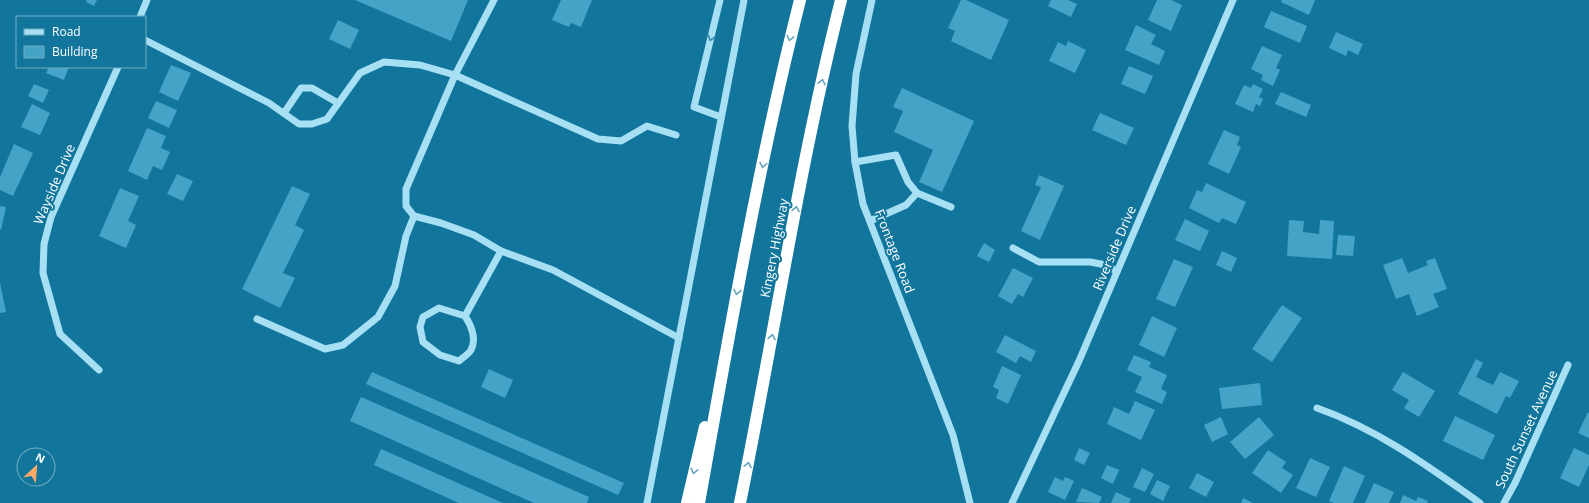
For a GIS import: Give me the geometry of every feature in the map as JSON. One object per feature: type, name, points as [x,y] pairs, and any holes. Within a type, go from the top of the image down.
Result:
[{"type":"highway","name":"Kingery Highway","points":[[699,503],[734,311],[783,68],[800,0]]},
{"type":"highway","name":"Kingery Highway","points":[[740,503],[757,420],[812,124],[841,0]]},
{"type":"highway","points":[[687,503],[734,311]]},
{"type":"street","points":[[140,16],[147,0]]},
{"type":"street","points":[[494,0],[456,76],[406,189],[406,206],[414,216],[441,223],[474,235],[501,251],[553,270],[679,338]]},
{"type":"street","points":[[720,0],[694,107],[721,116]]},
{"type":"street","points":[[646,503],[744,0]]},
{"type":"street","name":"Frontage Road","points":[[872,0],[856,74],[852,126],[855,162],[863,204],[953,435],[970,503]]},
{"type":"street","name":"Riverside Drive","points":[[1012,503],[1079,361],[1233,0]]},
{"type":"street","points":[[146,41],[269,103],[299,124],[312,124],[327,119],[360,73],[384,62],[420,64],[456,76],[598,139],[621,141],[647,126],[676,135]]},
{"type":"street","name":"Wayside Drive","points":[[99,370],[60,334],[43,273],[42,257],[46,231],[51,217],[118,68]]},
{"type":"street","points":[[284,113],[301,88],[312,88],[338,103]]},
{"type":"street","points":[[855,162],[896,155],[908,182],[917,193],[951,207]]},
{"type":"street","points":[[870,221],[906,205],[917,193]]},
{"type":"street","points":[[257,319],[325,349],[343,345],[378,317],[395,286],[406,236],[414,216]]},
{"type":"street","points":[[1013,248],[1039,262],[1090,262],[1101,264],[1117,271]]},
{"type":"street","points":[[465,316],[501,251]]},
{"type":"street","points":[[439,308],[465,316],[470,323],[474,337],[471,350],[459,361],[440,355],[423,342],[420,328],[424,317],[439,308]]},
{"type":"street","name":"South Sunset Avenue","points":[[1504,503],[1515,483],[1568,365]]},
{"type":"street","points":[[1317,408],[1341,416],[1413,456],[1480,503]]},
{"type":"building","points":[[87,0],[97,0],[94,6],[86,2]]},
{"type":"building","points":[[355,0],[468,0],[451,41]]},
{"type":"building","points":[[561,0],[592,0],[581,27],[571,23],[569,27],[552,20]]},
{"type":"building","points":[[961,0],[966,0],[1009,20],[991,60],[951,41],[955,31],[948,28]]},
{"type":"building","points":[[1051,0],[1068,0],[1077,4],[1071,17],[1048,6]]},
{"type":"building","points":[[1157,0],[1171,0],[1182,5],[1171,31],[1148,20]]},
{"type":"building","points":[[1282,0],[1315,0],[1309,15],[1281,2]]},
{"type":"building","points":[[1271,11],[1307,26],[1300,43],[1264,27]]},
{"type":"building","points":[[338,20],[359,30],[350,49],[329,39]]},
{"type":"building","points":[[1136,25],[1156,35],[1151,44],[1165,51],[1159,65],[1125,50]]},
{"type":"building","points":[[1336,32],[1363,44],[1358,55],[1348,50],[1346,56],[1329,48]]},
{"type":"building","points":[[1068,41],[1086,50],[1075,73],[1049,61],[1058,42],[1066,46]]},
{"type":"building","points":[[1262,46],[1282,55],[1276,68],[1280,70],[1273,86],[1261,80],[1263,75],[1251,69]]},
{"type":"building","points":[[171,65],[191,73],[178,101],[159,92]]},
{"type":"building","points":[[1129,66],[1153,76],[1145,94],[1121,84]]},
{"type":"building","points":[[48,68],[69,68],[64,80],[46,73]]},
{"type":"building","points":[[34,84],[49,90],[43,103],[28,96]]},
{"type":"building","points":[[1253,84],[1263,89],[1259,97],[1263,99],[1260,106],[1256,104],[1253,112],[1235,104],[1244,85],[1251,88]]},
{"type":"building","points":[[902,88],[974,121],[942,192],[919,182],[933,150],[894,132],[903,111],[893,107]]},
{"type":"building","points":[[1281,92],[1311,105],[1306,117],[1275,104]]},
{"type":"building","points":[[156,101],[177,110],[169,128],[148,118]]},
{"type":"building","points":[[32,104],[50,113],[40,135],[21,127]]},
{"type":"building","points":[[1100,113],[1134,128],[1126,145],[1092,130]]},
{"type":"building","points":[[147,128],[166,136],[161,148],[170,152],[162,170],[153,166],[147,180],[128,171]]},
{"type":"building","points":[[1224,130],[1240,137],[1237,145],[1241,147],[1229,174],[1208,164]]},
{"type":"building","points":[[14,144],[33,153],[13,196],[0,190],[0,177]]},
{"type":"building","points":[[177,174],[193,181],[183,201],[167,194]]},
{"type":"building","points":[[1039,175],[1064,186],[1040,240],[1021,231],[1041,187],[1035,185]]},
{"type":"building","points":[[1206,183],[1246,202],[1236,224],[1222,218],[1219,223],[1189,208],[1197,190],[1202,192]]},
{"type":"building","points":[[292,186],[310,194],[295,225],[304,230],[283,273],[295,278],[280,308],[242,289]]},
{"type":"building","points":[[120,188],[139,196],[128,221],[136,225],[126,248],[99,236]]},
{"type":"building","points":[[0,206],[6,207],[1,230],[0,229]]},
{"type":"building","points":[[1185,219],[1209,231],[1200,251],[1175,240]]},
{"type":"building","points":[[1289,220],[1304,221],[1303,232],[1319,234],[1320,220],[1334,221],[1332,259],[1287,256]]},
{"type":"building","points":[[1338,235],[1355,236],[1353,256],[1336,255]]},
{"type":"building","points":[[984,243],[995,250],[989,262],[977,256]]},
{"type":"building","points":[[1222,251],[1237,258],[1231,272],[1216,265]]},
{"type":"building","points":[[1402,258],[1408,273],[1428,265],[1426,261],[1435,258],[1447,289],[1433,294],[1439,307],[1417,316],[1409,294],[1396,299],[1383,265]]},
{"type":"building","points":[[1174,259],[1193,267],[1175,307],[1156,299]]},
{"type":"building","points":[[1013,268],[1033,278],[1023,297],[1018,294],[1012,304],[998,296]]},
{"type":"building","points":[[0,283],[6,312],[0,313]]},
{"type":"building","points":[[1282,305],[1302,318],[1272,362],[1252,349]]},
{"type":"building","points":[[1152,316],[1177,328],[1164,357],[1139,345]]},
{"type":"building","points":[[1005,335],[1036,351],[1031,362],[1020,356],[1016,363],[996,352]]},
{"type":"building","points":[[1134,355],[1151,362],[1149,367],[1167,375],[1161,389],[1167,392],[1162,404],[1135,392],[1142,377],[1127,370]]},
{"type":"building","points":[[1476,359],[1483,363],[1476,377],[1493,385],[1500,372],[1519,381],[1510,398],[1506,396],[1497,414],[1458,394]]},
{"type":"building","points":[[1002,366],[1021,375],[1008,404],[996,398],[999,390],[993,387]]},
{"type":"building","points":[[489,369],[513,380],[505,398],[481,387]]},
{"type":"building","points":[[372,372],[624,483],[618,495],[366,384]]},
{"type":"building","points":[[1403,372],[1435,391],[1419,417],[1404,408],[1409,400],[1392,390]]},
{"type":"building","points":[[1260,383],[1262,405],[1222,409],[1219,388]]},
{"type":"building","points":[[361,397],[589,497],[587,503],[534,503],[350,421]]},
{"type":"building","points":[[1135,401],[1155,410],[1141,440],[1107,424],[1114,407],[1129,414]]},
{"type":"building","points":[[1588,412],[1589,413],[1589,438],[1578,433]]},
{"type":"building","points":[[1455,416],[1495,435],[1483,460],[1443,441]]},
{"type":"building","points":[[1221,417],[1228,434],[1212,442],[1204,425]]},
{"type":"building","points":[[1259,417],[1274,435],[1245,459],[1230,442]]},
{"type":"building","points":[[1079,448],[1090,453],[1084,465],[1074,460]]},
{"type":"building","points":[[1574,448],[1589,455],[1589,465],[1579,487],[1560,478]]},
{"type":"building","points":[[381,449],[503,503],[459,503],[374,465]]},
{"type":"building","points":[[1268,450],[1286,462],[1282,468],[1293,475],[1281,493],[1252,473]]},
{"type":"building","points":[[1310,458],[1330,467],[1316,497],[1296,488]]},
{"type":"building","points":[[1107,465],[1119,470],[1113,484],[1101,478]]},
{"type":"building","points":[[1344,466],[1365,476],[1353,503],[1334,503],[1329,501]]},
{"type":"building","points":[[1142,468],[1154,474],[1145,492],[1133,487]]},
{"type":"building","points":[[1197,473],[1214,482],[1206,497],[1189,488]]},
{"type":"building","points":[[1055,477],[1063,481],[1065,477],[1074,481],[1065,500],[1048,492]]},
{"type":"building","points":[[1157,480],[1170,486],[1163,501],[1150,494]]},
{"type":"building","points":[[1374,483],[1394,492],[1389,503],[1365,503]]},
{"type":"building","points":[[1082,488],[1102,497],[1099,503],[1076,502]]},
{"type":"building","points":[[1116,492],[1131,499],[1129,503],[1111,503]]},
{"type":"building","points":[[1403,495],[1416,501],[1418,497],[1428,501],[1427,503],[1400,503]]},
{"type":"building","points":[[1243,498],[1253,503],[1241,503]]}]
